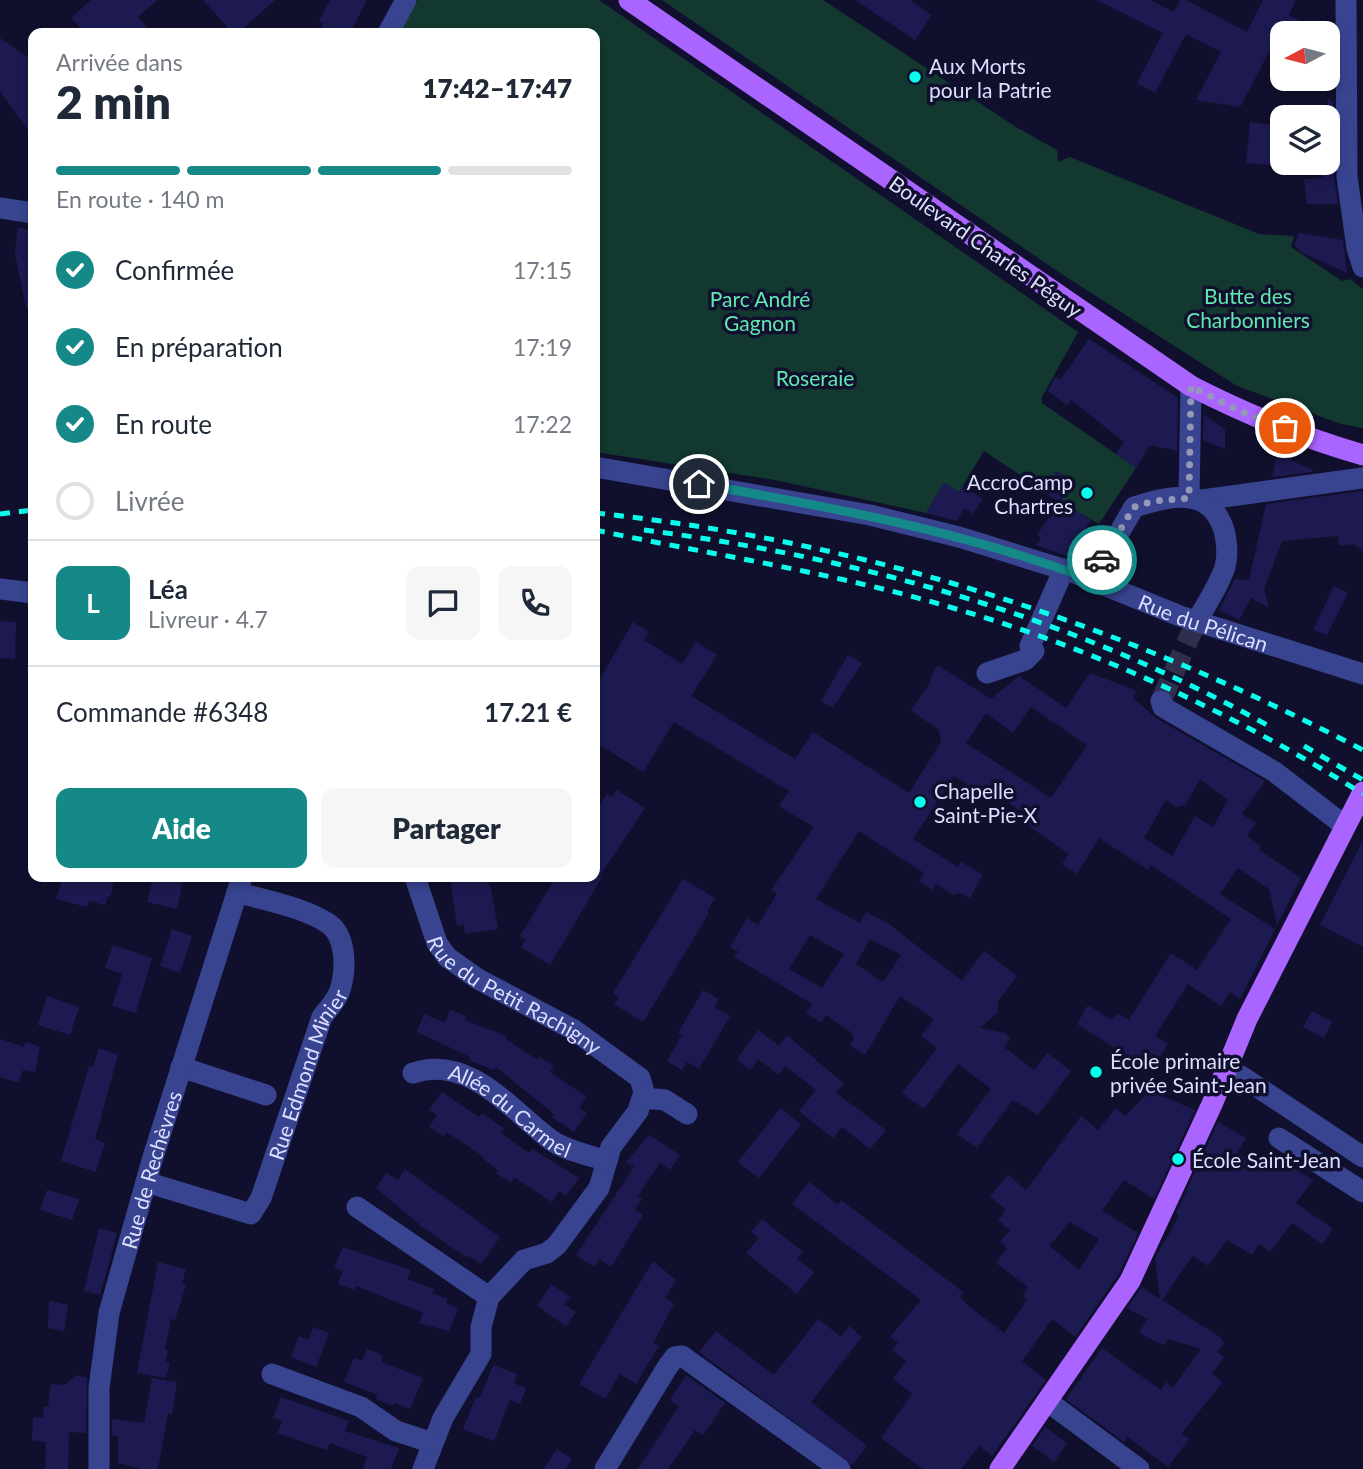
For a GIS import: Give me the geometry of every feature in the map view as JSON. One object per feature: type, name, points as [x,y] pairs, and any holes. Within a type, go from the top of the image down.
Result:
[{"type":"main road","name":"Boulevard Charles Péguy","points":[[629,0],[1191,386],[1237,410],[1327,445],[1363,455]]},
{"type":"main road","points":[[1000,1469],[1129,1281],[1247,1019],[1363,792]]},
{"type":"street","points":[[391,28],[406,0]]},
{"type":"street","points":[[1346,0],[1347,177],[1363,267]]},
{"type":"street","points":[[0,208],[28,212]]},
{"type":"street","points":[[1191,386],[1195,499]]},
{"type":"street","name":"Rue du Pélican","points":[[600,468],[870,515],[959,537],[1063,569],[1197,620],[1363,674]]},
{"type":"street","points":[[1092,580],[1134,507],[1154,501],[1195,499],[1363,478]]},
{"type":"street","points":[[1195,499],[1215,510],[1226,539],[1227,554],[1224,568],[1197,620]]},
{"type":"street","points":[[987,673],[1025,660],[1034,650],[1030,646],[1063,569]]},
{"type":"street","points":[[0,589],[28,592]]},
{"type":"street","points":[[1161,701],[1163,707],[1275,772],[1345,826]]},
{"type":"street","name":"Rue du Petit Rachigny","points":[[417,882],[437,943],[447,957],[478,979],[574,1030],[640,1078],[644,1095]]},
{"type":"street","name":"Rue de Rechèvres","points":[[99,1469],[103,1345],[146,1182],[239,885]]},
{"type":"street","name":"Rue Edmond Minier","points":[[146,1182],[251,1214],[261,1198],[322,1017],[340,992],[344,969],[341,942],[331,926],[239,885]]},
{"type":"street","points":[[181,1067],[266,1095]]},
{"type":"street","name":"Allée du Carmel","points":[[413,1073],[440,1068],[484,1084],[552,1141],[607,1161]]},
{"type":"street","points":[[1226,1070],[1241,1076],[1363,1157]]},
{"type":"street","points":[[424,1469],[443,1418],[481,1354],[481,1327],[489,1297],[524,1260],[547,1253],[556,1245],[599,1188],[611,1147],[638,1111],[644,1095],[665,1100],[687,1114]]},
{"type":"street","points":[[1279,1138],[1363,1192]]},
{"type":"street","points":[[357,1206],[489,1297]]},
{"type":"street","points":[[605,1469],[668,1366],[676,1357],[682,1356],[840,1469]]},
{"type":"street","points":[[272,1374],[361,1407],[396,1431],[432,1443]]},
{"type":"street","points":[[1046,1401],[1139,1469]]},
{"type":"green space","name":"Parc André Gagnon","points":[[418,0],[599,0],[1078,332],[1042,397],[1042,403],[1136,468],[1099,524],[1060,502],[984,451],[959,492],[944,483],[926,513],[775,480],[600,453],[600,28],[400,28]]},
{"type":"green space","name":"Butte des Charbonniers","points":[[662,0],[823,0],[1016,127],[1057,150],[1058,162],[1070,157],[1259,234],[1294,236],[1291,247],[1342,281],[1350,279],[1363,289],[1363,428],[1341,424],[1237,386],[1060,273]]},
{"type":"building","points":[[91,0],[157,0],[138,17],[148,28],[80,28],[71,18]]},
{"type":"building","points":[[203,0],[275,0],[244,28],[228,28]]},
{"type":"building","points":[[330,0],[367,0],[353,28],[322,28],[323,23],[319,21]]},
{"type":"building","points":[[855,0],[910,0],[932,15],[915,40]]},
{"type":"building","points":[[1097,0],[1150,0],[1174,12],[1180,0],[1186,0],[1247,32],[1263,0],[1296,0],[1289,15],[1300,21],[1270,21],[1270,50],[1240,107],[1196,100],[1221,52],[1186,34],[1155,93],[1137,83],[1163,33]]},
{"type":"building","points":[[0,38],[28,58],[28,130],[0,91]]},
{"type":"building","points":[[1250,122],[1270,125],[1270,165],[1246,163]]},
{"type":"building","points":[[1323,175],[1334,175],[1338,204],[1307,204],[1304,179],[1323,178]]},
{"type":"building","points":[[18,227],[28,230],[28,307],[26,307],[15,254]]},
{"type":"building","points":[[1299,233],[1343,240],[1347,273],[1303,253],[1294,246]]},
{"type":"building","points":[[1089,339],[1178,398],[1177,451],[1150,445],[1136,468],[1116,454],[1124,442],[1071,400],[1067,405],[1048,391],[1055,377],[1061,379]]},
{"type":"building","points":[[1204,415],[1225,429],[1225,449],[1203,440]]},
{"type":"building","points":[[1277,454],[1313,470],[1272,477]]},
{"type":"building","points":[[1056,471],[1074,481],[1061,501],[1091,520],[1067,556],[1036,545],[1041,538],[1037,535],[1059,502],[1043,491]]},
{"type":"building","points":[[944,483],[959,492],[963,486],[983,499],[973,514],[965,508],[956,521],[926,513]]},
{"type":"building","points":[[1363,491],[1363,550],[1353,544],[1339,546],[1338,536],[1282,541],[1264,589],[1269,608],[1251,598],[1239,620],[1219,610],[1235,579],[1249,580],[1266,504]]},
{"type":"building","points":[[1334,586],[1348,593],[1327,635],[1313,630]]},
{"type":"building","points":[[0,621],[16,622],[15,659],[0,658]]},
{"type":"building","points":[[633,622],[649,632],[644,640],[682,664],[696,642],[717,655],[691,696],[795,759],[813,732],[909,793],[941,742],[939,730],[911,710],[931,682],[929,680],[938,665],[991,699],[1019,676],[1066,708],[1090,673],[1137,691],[1133,698],[1156,718],[1265,781],[1242,814],[1256,823],[1247,836],[1261,846],[1259,850],[1301,878],[1277,925],[1269,889],[1238,868],[1220,894],[1275,929],[1240,999],[1230,992],[1221,1006],[1188,984],[1155,1036],[1168,1044],[1151,1071],[1077,1024],[1088,1005],[1111,1020],[1118,1013],[1129,1020],[1171,953],[1197,970],[1231,919],[1151,865],[1148,870],[1099,838],[1077,874],[1062,864],[1069,854],[1026,824],[1024,813],[992,792],[988,798],[954,776],[913,839],[958,867],[961,862],[983,875],[970,898],[961,893],[953,895],[936,884],[933,890],[919,881],[924,873],[859,831],[816,899],[860,923],[866,912],[889,924],[962,981],[984,951],[1017,976],[998,1001],[998,1012],[980,1028],[1005,1033],[1010,1039],[1004,1047],[1034,1070],[1047,1053],[1071,1071],[1038,1115],[1013,1100],[977,1148],[957,1134],[991,1089],[958,1064],[924,1109],[902,1093],[937,1048],[921,1036],[934,1019],[900,996],[865,1055],[850,1045],[854,1038],[852,1033],[826,1015],[821,1023],[806,1013],[812,1004],[734,957],[738,951],[730,947],[747,918],[758,925],[777,894],[771,890],[814,827],[779,806],[789,791],[674,722],[643,772],[600,745],[600,678]],"holes":[[[1031,707],[1087,745],[1051,798],[966,743],[986,713],[1013,733]],[[1200,779],[1228,800],[1213,827],[1195,816],[1172,856],[1144,838],[1166,800],[1176,807],[1185,805]],[[810,935],[844,954],[822,988],[789,969]],[[870,939],[901,955],[883,982],[856,964]]]},
{"type":"building","points":[[848,655],[862,663],[833,708],[821,701]]},
{"type":"building","points":[[617,790],[645,808],[600,876],[600,804],[607,794],[612,797]]},
{"type":"building","points":[[1363,840],[1363,947],[1320,925]]},
{"type":"building","points":[[683,879],[715,898],[707,911],[709,913],[643,1022],[614,1004],[619,997],[613,993]]},
{"type":"building","points":[[61,882],[114,883],[105,905],[89,901],[87,907],[56,899]]},
{"type":"building","points":[[152,882],[183,882],[177,909],[147,902]]},
{"type":"building","points":[[451,882],[487,882],[491,888],[498,929],[465,934],[464,925],[457,926]]},
{"type":"building","points":[[553,882],[599,882],[550,965],[521,947],[526,940],[520,936]]},
{"type":"building","points":[[172,929],[192,936],[180,973],[160,966]]},
{"type":"building","points":[[113,945],[152,958],[136,1013],[112,1006],[122,974],[105,968]]},
{"type":"building","points":[[703,990],[719,999],[714,1007],[730,1016],[699,1069],[687,1062],[682,1070],[667,1061],[682,1035],[678,1033]]},
{"type":"building","points":[[47,996],[79,1007],[70,1035],[38,1025]]},
{"type":"building","points":[[450,1010],[466,1016],[465,1020],[506,1036],[506,1039],[537,1060],[539,1057],[554,1066],[550,1072],[587,1097],[579,1108],[587,1113],[574,1132],[552,1117],[554,1114],[496,1067],[494,1070],[469,1060],[470,1057],[417,1032],[424,1014],[445,1023]]},
{"type":"building","points":[[1312,1011],[1332,1022],[1324,1038],[1303,1027]]},
{"type":"building","points":[[758,1030],[779,1046],[787,1035],[844,1084],[836,1093],[886,1130],[870,1149],[842,1127],[833,1138],[799,1111],[816,1090],[785,1066],[779,1075],[758,1059],[750,1070],[737,1059]]},
{"type":"building","points":[[0,1039],[24,1047],[25,1042],[40,1047],[35,1072],[23,1070],[19,1083],[0,1077]]},
{"type":"building","points":[[99,1048],[118,1055],[95,1139],[105,1143],[96,1172],[61,1161],[89,1066],[93,1067]]},
{"type":"building","points":[[1150,1091],[1195,1110],[1154,1199],[1124,1180],[1102,1211],[1138,1233],[1119,1274],[1075,1337],[1052,1319],[1022,1361],[1046,1380],[992,1456],[979,1446],[961,1469],[923,1469],[881,1438],[912,1394],[893,1379],[906,1361],[892,1350],[898,1343],[890,1337],[921,1300],[792,1204],[809,1182],[838,1205],[841,1200],[963,1292],[960,1297],[967,1305],[1004,1333],[1027,1300],[1023,1296],[1028,1287],[996,1263],[1007,1248],[1000,1242],[1010,1230],[998,1220],[1006,1210],[990,1196],[1008,1175],[1026,1190],[1081,1116],[1098,1130],[1116,1108],[1125,1116]],"holes":[[[1070,1222],[1099,1239],[1079,1270],[1049,1246]]]},
{"type":"building","points":[[442,1092],[479,1117],[482,1113],[504,1128],[501,1133],[529,1153],[532,1149],[579,1178],[566,1196],[559,1191],[552,1202],[514,1177],[511,1183],[496,1173],[498,1170],[483,1159],[484,1157],[447,1132],[444,1136],[429,1127],[437,1115],[429,1110]]},
{"type":"building","points":[[780,1108],[801,1124],[759,1178],[738,1162]]},
{"type":"building","points":[[1218,1122],[1246,1138],[1237,1152],[1266,1170],[1274,1156],[1313,1180],[1296,1203],[1333,1229],[1322,1244],[1292,1223],[1270,1252],[1259,1244],[1252,1255],[1227,1240],[1208,1266],[1193,1255],[1162,1300],[1220,1337],[1224,1343],[1217,1352],[1224,1357],[1212,1374],[1223,1382],[1181,1434],[1189,1439],[1168,1467],[1128,1437],[1124,1442],[1066,1399],[1102,1348],[1161,1390],[1166,1382],[1173,1388],[1201,1349],[1168,1339],[1164,1345],[1156,1342],[1139,1332],[1148,1319],[1127,1308],[1142,1287],[1160,1299],[1155,1258],[1179,1216],[1176,1213]]},
{"type":"building","points":[[649,1135],[680,1155],[670,1170],[660,1163],[638,1196],[642,1199],[635,1209],[643,1215],[611,1267],[600,1259],[594,1267],[576,1255],[634,1167],[626,1162]]},
{"type":"building","points":[[405,1169],[500,1237],[481,1264],[467,1255],[466,1257],[421,1226],[376,1188],[386,1173],[398,1180]]},
{"type":"building","points":[[47,1190],[79,1199],[72,1220],[40,1210]]},
{"type":"building","points":[[762,1219],[803,1252],[797,1259],[814,1272],[797,1294],[746,1253],[759,1238],[751,1232]]},
{"type":"building","points":[[99,1228],[117,1233],[100,1295],[84,1291]]},
{"type":"building","points":[[343,1247],[411,1270],[407,1279],[434,1289],[432,1293],[447,1299],[446,1303],[458,1308],[449,1331],[419,1323],[423,1313],[356,1286],[354,1290],[338,1284],[343,1271],[334,1268]]},
{"type":"building","points":[[653,1261],[676,1280],[665,1298],[674,1304],[653,1343],[659,1346],[636,1384],[620,1374],[605,1399],[579,1384]]},
{"type":"building","points":[[158,1262],[186,1269],[182,1284],[186,1285],[175,1320],[171,1319],[165,1349],[168,1350],[165,1362],[170,1363],[166,1378],[137,1373]]},
{"type":"building","points":[[551,1284],[570,1297],[564,1304],[576,1312],[566,1326],[537,1306]]},
{"type":"building","points":[[49,1301],[68,1305],[64,1331],[48,1328]]},
{"type":"building","points":[[818,1319],[841,1337],[849,1326],[862,1337],[811,1402],[867,1446],[852,1465],[699,1352],[716,1331],[774,1375]]},
{"type":"building","points":[[313,1327],[329,1333],[316,1367],[291,1357],[299,1336],[308,1340]]},
{"type":"building","points":[[367,1349],[383,1355],[381,1362],[423,1378],[410,1409],[395,1403],[393,1406],[376,1399],[378,1395],[344,1382],[354,1358],[362,1361]]},
{"type":"building","points":[[493,1365],[517,1374],[514,1383],[526,1388],[520,1404],[510,1400],[494,1441],[463,1429],[476,1397],[480,1398]]},
{"type":"building","points":[[76,1375],[87,1378],[86,1433],[69,1432],[68,1469],[45,1469],[46,1442],[32,1440],[33,1417],[43,1418],[44,1407],[48,1407],[51,1384],[65,1385]]},
{"type":"building","points":[[686,1375],[725,1403],[703,1435],[695,1430],[668,1469],[638,1469],[679,1406],[670,1400]]},
{"type":"building","points":[[152,1378],[177,1382],[172,1414],[168,1413],[158,1469],[141,1469],[118,1463],[118,1436],[112,1436],[112,1419],[144,1423]]},
{"type":"building","points":[[281,1397],[349,1421],[345,1431],[399,1448],[391,1469],[363,1469],[367,1457],[330,1443],[327,1450],[277,1433],[282,1421],[273,1418]]},
{"type":"building","points":[[1045,1427],[1067,1443],[1054,1462],[1032,1446]]},
{"type":"building","points":[[557,1449],[572,1459],[566,1469],[544,1469]]},
{"type":"tunnel","points":[[1161,701],[1197,620]]},
{"type":"railway","points":[[0,514],[28,511]]},
{"type":"railway","points":[[600,514],[696,526],[795,544],[894,567],[990,595],[1086,627],[1179,664],[1272,705],[1363,750]]},
{"type":"railway","points":[[644,530],[808,557],[968,599],[1125,655],[1274,729]]},
{"type":"railway","points":[[600,531],[864,585],[1007,625],[1113,664],[1215,711],[1363,794]]},
{"type":"railway","points":[[1304,746],[1363,780]]},
{"type":"way so far","points":[[1102,560],[1134,507],[1154,501],[1189,498],[1191,386],[1237,410],[1285,428]]},
{"type":"place","name":"Aux Morts pour la Patrie","points":[[915,77]]},
{"type":"place","name":"AccroCamp Chartres","points":[[1087,493]]},
{"type":"place","name":"Chapelle Saint-Pie-X","points":[[920,802]]},
{"type":"place","name":"École primaire privée Saint-Jean","points":[[1096,1072]]},
{"type":"place","name":"École Saint-Jean","points":[[1178,1159]]},
{"type":"route","points":[[699,484],[870,515],[937,531],[1092,580],[1102,560]]},
{"type":"park label","name":"Roseraie","points":[[815,377]]}]
